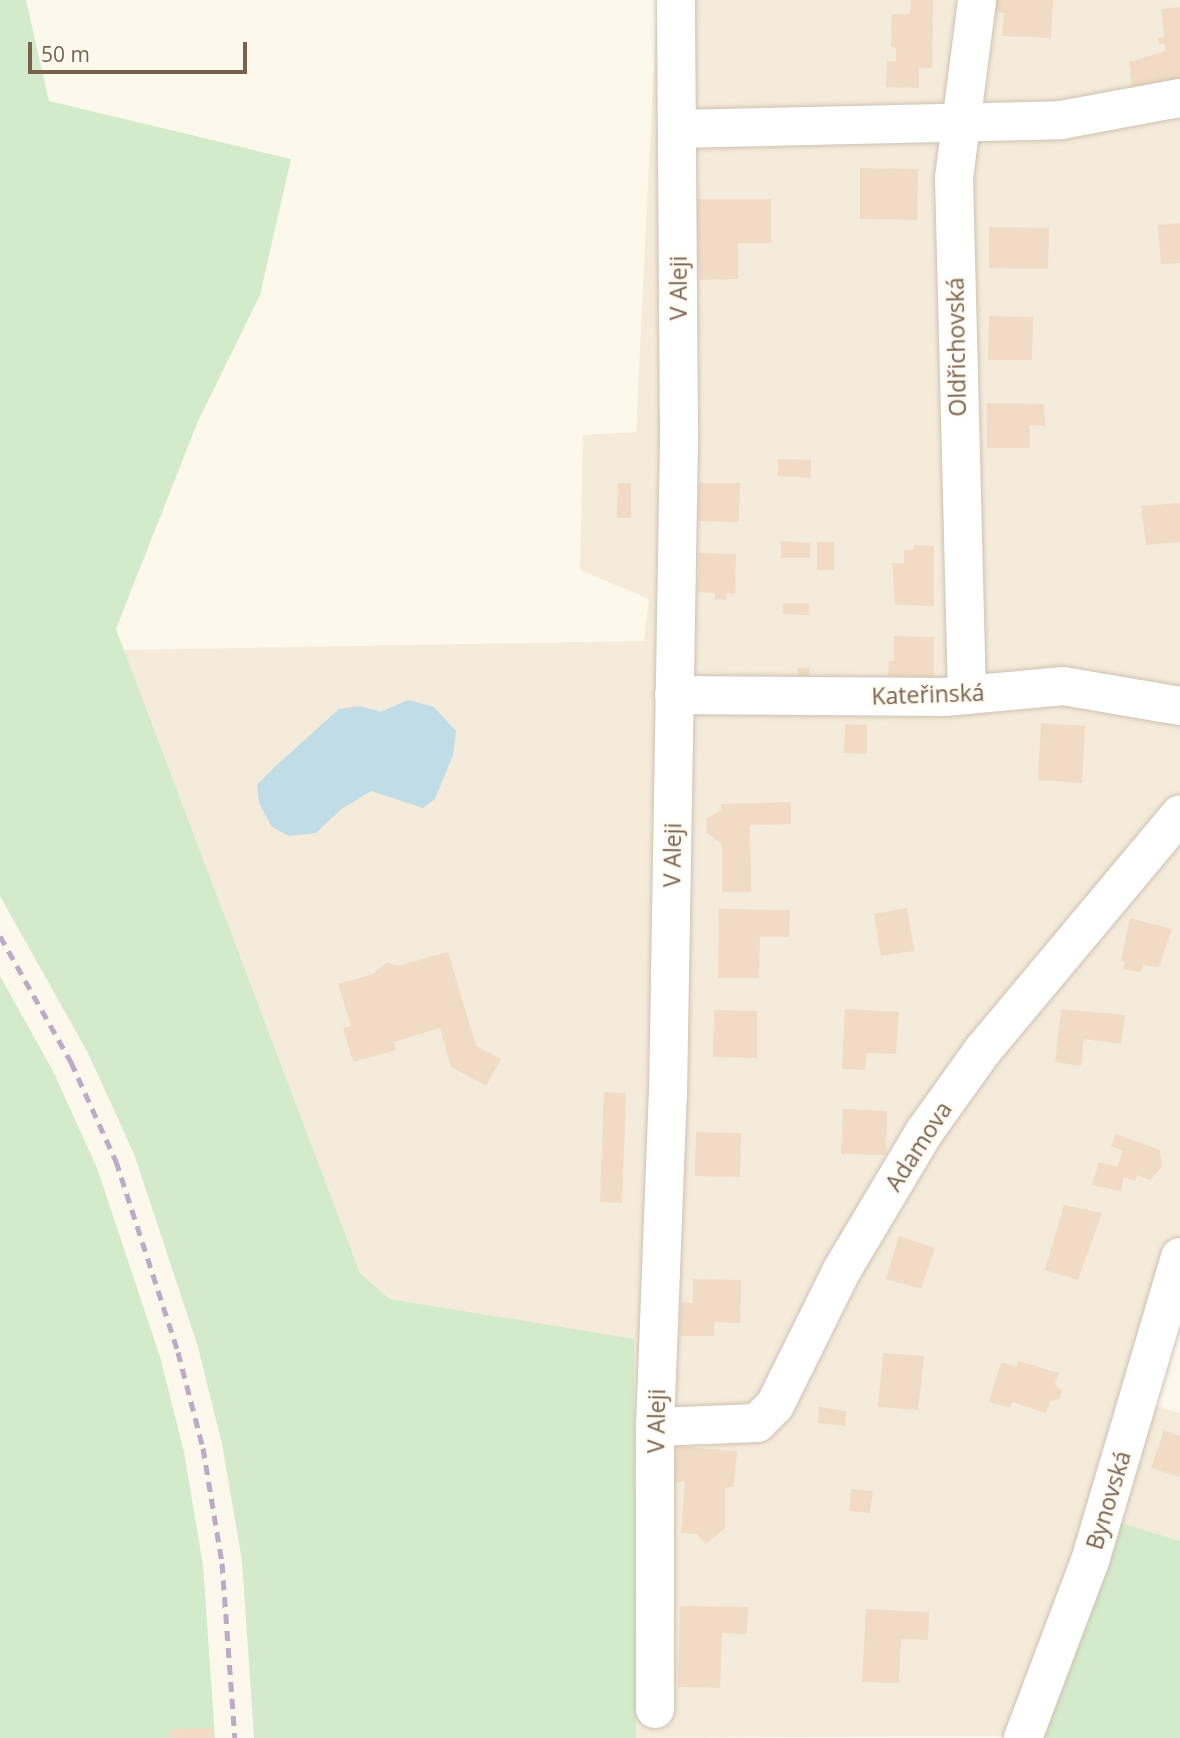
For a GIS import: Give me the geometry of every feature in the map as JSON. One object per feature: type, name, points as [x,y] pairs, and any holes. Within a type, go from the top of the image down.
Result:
[{"type":"street","name":"V Aleji","points":[[655,1709],[655,1427],[668,1096],[674,695],[678,129],[676,0]]},
{"type":"street","name":"Oldřichovská","points":[[967,695],[954,178],[977,0]]},
{"type":"street","points":[[678,129],[961,120],[1061,120],[1180,98]]},
{"type":"street","name":"Kateřinská","points":[[674,695],[967,695],[1063,686],[1180,706]]},
{"type":"street","name":"Adamova","points":[[655,1427],[757,1423],[775,1405],[842,1270],[925,1131],[983,1050],[1180,814]]},
{"type":"street","name":"Bynovská","points":[[1023,1738],[1090,1561],[1180,1257]]},
{"type":"shaded area","points":[[657,0],[1180,0],[1180,1322],[1154,1405],[1180,1413],[1180,1541],[1115,1521],[1037,1736],[636,1738],[634,1340],[390,1299],[360,1273],[124,650],[644,641],[649,599],[580,570],[583,435],[636,432]]},
{"type":"green space","points":[[0,0],[26,0],[49,101],[291,159],[260,295],[198,421],[116,629],[360,1273],[390,1299],[634,1339],[636,1738],[254,1738],[242,1561],[222,1444],[198,1347],[134,1154],[88,1053],[0,896]]},
{"type":"green space","points":[[0,976],[53,1071],[97,1168],[160,1357],[184,1452],[203,1565],[215,1738],[0,1738]]},
{"type":"green space","points":[[1115,1521],[1180,1541],[1180,1738],[1037,1738]]},
{"type":"water","points":[[408,700],[434,707],[456,731],[453,755],[435,799],[423,808],[371,791],[340,810],[316,833],[289,836],[272,827],[259,803],[257,785],[278,764],[339,709],[360,706],[381,712]]},
{"type":"building","points":[[911,0],[933,0],[932,68],[919,68],[919,88],[886,87],[887,61],[896,62],[896,48],[891,47],[892,14],[910,14]]},
{"type":"building","points":[[996,0],[1053,0],[1051,38],[1002,36],[1004,13],[995,12]]},
{"type":"building","points":[[1180,7],[1180,85],[1132,91],[1129,62],[1166,51],[1164,43],[1159,44],[1158,38],[1164,37],[1161,9]]},
{"type":"building","points":[[860,168],[918,169],[917,220],[860,219]]},
{"type":"building","points":[[694,199],[771,199],[771,243],[738,243],[738,279],[700,280]]},
{"type":"building","points":[[1180,223],[1180,263],[1161,264],[1158,225]]},
{"type":"building","points":[[989,227],[1049,228],[1048,269],[989,268]]},
{"type":"building","points":[[989,316],[1033,317],[1032,360],[988,360]]},
{"type":"building","points":[[987,403],[1044,404],[1045,426],[1030,425],[1030,448],[987,448]]},
{"type":"building","points":[[778,459],[811,460],[811,478],[778,476]]},
{"type":"building","points":[[618,483],[631,483],[631,518],[617,518]]},
{"type":"building","points":[[699,483],[740,483],[739,522],[698,521]]},
{"type":"building","points":[[1180,503],[1180,542],[1146,545],[1141,506]]},
{"type":"building","points":[[781,541],[810,543],[810,558],[781,558]]},
{"type":"building","points":[[817,542],[834,542],[834,570],[817,570]]},
{"type":"building","points":[[914,545],[934,546],[934,606],[895,605],[892,563],[904,563],[904,550],[914,550]]},
{"type":"building","points":[[699,553],[736,554],[735,594],[727,593],[726,600],[715,599],[715,593],[698,592]]},
{"type":"building","points":[[783,603],[809,603],[809,615],[783,614]]},
{"type":"building","points":[[894,636],[934,637],[934,678],[888,676],[889,661],[894,661]]},
{"type":"building","points":[[798,668],[810,668],[810,687],[796,686]]},
{"type":"building","points":[[1041,723],[1085,726],[1082,783],[1038,780]]},
{"type":"building","points":[[845,724],[867,725],[867,754],[844,753]]},
{"type":"building","points":[[791,802],[791,824],[750,825],[751,892],[722,892],[722,844],[707,833],[706,819],[721,810],[721,804]]},
{"type":"building","points":[[907,908],[914,951],[881,956],[874,914]]},
{"type":"building","points":[[719,909],[790,910],[789,937],[760,937],[759,978],[718,978]]},
{"type":"building","points":[[1130,918],[1172,929],[1159,967],[1143,965],[1141,972],[1123,969],[1125,962],[1121,961]]},
{"type":"building","points":[[448,952],[476,1046],[501,1059],[486,1086],[451,1067],[440,1028],[394,1042],[396,1050],[353,1062],[343,1028],[351,1026],[338,984],[373,974],[387,962],[398,966]]},
{"type":"building","points":[[845,1009],[899,1012],[896,1054],[867,1053],[865,1070],[842,1069]]},
{"type":"building","points":[[1061,1009],[1125,1015],[1121,1044],[1084,1039],[1081,1066],[1055,1062]]},
{"type":"building","points":[[714,1010],[757,1011],[757,1058],[713,1057]]},
{"type":"building","points":[[604,1092],[626,1093],[622,1203],[600,1202]]},
{"type":"building","points":[[843,1109],[887,1111],[886,1155],[841,1154]]},
{"type":"building","points":[[696,1132],[741,1133],[740,1177],[695,1176]]},
{"type":"building","points":[[1116,1134],[1160,1150],[1162,1167],[1150,1180],[1137,1175],[1135,1181],[1124,1177],[1121,1191],[1092,1185],[1099,1162],[1117,1167],[1123,1151],[1111,1146]]},
{"type":"building","points":[[1064,1205],[1102,1213],[1078,1280],[1045,1270]]},
{"type":"building","points":[[899,1236],[935,1248],[921,1289],[886,1279]]},
{"type":"building","points":[[693,1279],[741,1280],[740,1323],[714,1322],[714,1336],[680,1336],[681,1302],[693,1303]]},
{"type":"building","points":[[883,1353],[924,1356],[918,1410],[878,1407]]},
{"type":"building","points":[[1018,1361],[1059,1373],[1055,1384],[1062,1391],[1059,1399],[1050,1401],[1046,1413],[1012,1402],[1010,1408],[989,1402],[1001,1362],[1017,1367]]},
{"type":"building","points":[[819,1407],[846,1411],[845,1426],[818,1423]]},
{"type":"building","points":[[1164,1430],[1180,1436],[1180,1477],[1151,1468]]},
{"type":"building","points":[[676,1446],[737,1451],[734,1486],[725,1488],[725,1528],[706,1544],[697,1534],[681,1533],[685,1482],[674,1482]]},
{"type":"building","points":[[851,1489],[873,1491],[870,1513],[849,1511]]},
{"type":"building","points":[[680,1606],[748,1607],[747,1634],[722,1633],[720,1688],[678,1687]]},
{"type":"building","points":[[866,1609],[929,1612],[928,1640],[901,1639],[899,1683],[862,1682]]},
{"type":"building","points":[[212,1728],[213,1738],[170,1738],[170,1729]]},
{"type":"railway","points":[[0,936],[71,1062],[116,1161],[178,1352],[203,1448],[222,1563],[235,1738]]}]
